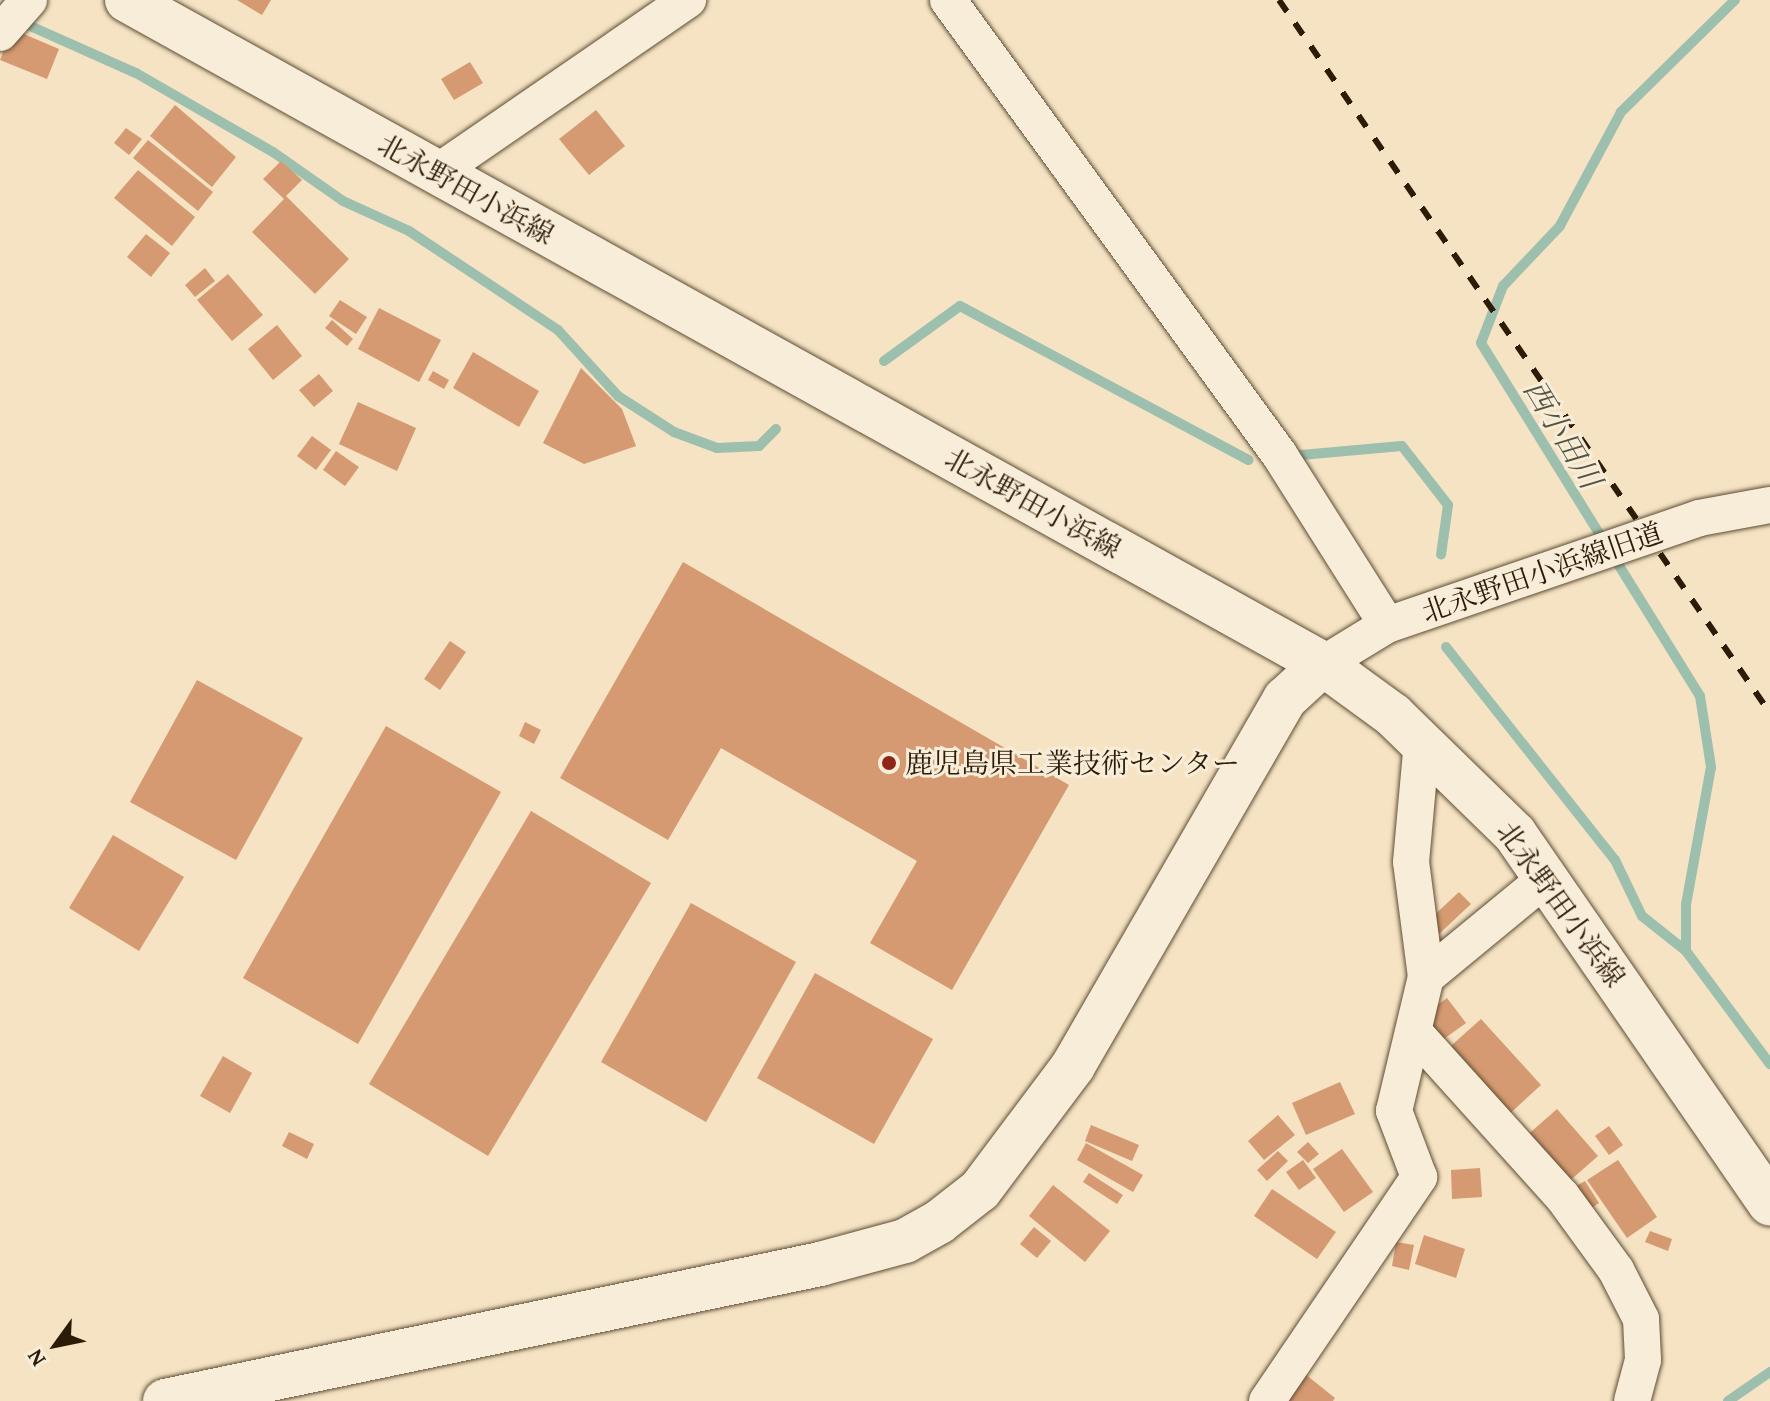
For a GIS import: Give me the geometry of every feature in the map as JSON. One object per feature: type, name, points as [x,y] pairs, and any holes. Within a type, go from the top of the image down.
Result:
[{"type":"main road","name":"北永野田小浜線","points":[[127,0],[1323,664],[1422,741],[1515,834],[1770,1203]]},
{"type":"main road","points":[[165,1401],[225,1396],[820,1264],[905,1241],[939,1222],[980,1190],[1073,1066],[1285,699],[1323,664]]},
{"type":"street","points":[[436,173],[688,0]]},
{"type":"street","points":[[948,0],[1279,454],[1387,625]]},
{"type":"street","name":"北永野田小浜線旧道","points":[[1323,664],[1387,625],[1544,574],[1699,518],[1770,505]]},
{"type":"street","points":[[1267,1401],[1419,1177],[1394,1111],[1426,977],[1411,862],[1422,741]]},
{"type":"street","points":[[1426,977],[1546,878]]},
{"type":"street","points":[[1415,1033],[1562,1196],[1616,1270],[1641,1319],[1643,1360],[1632,1401]]},
{"type":"building","points":[[237,0],[271,0],[262,15]]},
{"type":"building","points":[[12,29],[59,49],[47,79],[0,60]]},
{"type":"building","points":[[470,62],[483,83],[454,100],[441,79]]},
{"type":"building","points":[[175,105],[236,157],[212,187],[150,136]]},
{"type":"building","points":[[596,110],[625,146],[589,175],[559,139]]},
{"type":"building","points":[[126,128],[142,139],[129,155],[114,143]]},
{"type":"building","points":[[148,140],[213,192],[198,211],[133,158]]},
{"type":"building","points":[[281,161],[302,180],[286,196],[349,259],[315,294],[252,232],[284,199],[263,179]]},
{"type":"building","points":[[138,170],[195,217],[172,246],[114,198]]},
{"type":"building","points":[[146,234],[170,253],[151,277],[127,257]]},
{"type":"building","points":[[205,268],[215,281],[195,297],[185,285]]},
{"type":"building","points":[[228,274],[263,315],[232,341],[197,300]]},
{"type":"building","points":[[340,300],[367,317],[356,334],[329,316]]},
{"type":"building","points":[[379,308],[441,340],[419,382],[358,349]]},
{"type":"building","points":[[332,320],[353,339],[347,346],[325,328]]},
{"type":"building","points":[[277,325],[302,356],[273,380],[248,349]]},
{"type":"building","points":[[473,352],[539,391],[519,427],[453,388]]},
{"type":"building","points":[[581,368],[622,409],[636,446],[584,464],[543,443]]},
{"type":"building","points":[[433,371],[449,380],[444,389],[428,380]]},
{"type":"building","points":[[319,374],[333,391],[314,407],[299,390]]},
{"type":"building","points":[[358,402],[416,428],[397,471],[339,444]]},
{"type":"building","points":[[312,436],[331,450],[316,470],[297,456]]},
{"type":"building","points":[[336,451],[359,467],[345,486],[323,470]]},
{"type":"building","name":"鹿児島県工業技術センター","points":[[683,562],[1069,785],[952,990],[870,943],[917,861],[721,748],[668,840],[560,778]]},
{"type":"building","points":[[450,641],[466,652],[440,690],[424,679]]},
{"type":"building","points":[[197,680],[303,738],[236,860],[130,802]]},
{"type":"building","points":[[525,722],[541,730],[534,744],[519,736]]},
{"type":"building","points":[[386,726],[501,792],[358,1044],[243,978]]},
{"type":"building","points":[[531,811],[651,883],[488,1156],[369,1084]]},
{"type":"building","points":[[113,835],[184,877],[139,951],[69,908]]},
{"type":"building","points":[[1459,892],[1471,904],[1439,934],[1428,921]]},
{"type":"building","points":[[691,903],[796,962],[706,1122],[601,1062]]},
{"type":"building","points":[[815,973],[933,1039],[874,1144],[757,1078]]},
{"type":"building","points":[[1447,998],[1466,1023],[1441,1041],[1422,1016]]},
{"type":"building","points":[[1481,1019],[1541,1085],[1504,1119],[1444,1052]]},
{"type":"building","points":[[223,1056],[252,1073],[230,1113],[200,1096]]},
{"type":"building","points":[[1340,1082],[1355,1114],[1306,1135],[1292,1103]]},
{"type":"building","points":[[1557,1109],[1598,1156],[1565,1185],[1524,1138]]},
{"type":"building","points":[[1278,1115],[1295,1135],[1264,1160],[1248,1141]]},
{"type":"building","points":[[1091,1125],[1139,1145],[1132,1161],[1085,1141]]},
{"type":"building","points":[[1609,1126],[1623,1145],[1609,1155],[1595,1136]]},
{"type":"building","points":[[289,1132],[314,1144],[307,1159],[282,1146]]},
{"type":"building","points":[[1308,1142],[1319,1154],[1308,1163],[1297,1152]]},
{"type":"building","points":[[1086,1143],[1143,1175],[1133,1192],[1077,1160]]},
{"type":"building","points":[[1342,1149],[1373,1192],[1344,1212],[1313,1169]]},
{"type":"building","points":[[1278,1151],[1288,1161],[1267,1181],[1257,1170]]},
{"type":"building","points":[[1303,1160],[1316,1178],[1299,1190],[1286,1172]]},
{"type":"building","points":[[1618,1160],[1657,1217],[1627,1238],[1587,1180]]},
{"type":"building","points":[[1480,1168],[1482,1197],[1452,1199],[1451,1170]]},
{"type":"building","points":[[1089,1173],[1123,1195],[1117,1204],[1083,1182]]},
{"type":"building","points":[[1585,1181],[1599,1203],[1586,1212],[1571,1189]]},
{"type":"building","points":[[1053,1185],[1110,1231],[1085,1262],[1029,1216]]},
{"type":"building","points":[[1272,1189],[1336,1232],[1317,1259],[1254,1216]]},
{"type":"building","points":[[1034,1227],[1051,1241],[1037,1258],[1020,1244]]},
{"type":"building","points":[[1650,1231],[1672,1239],[1668,1251],[1645,1242]]},
{"type":"building","points":[[1424,1235],[1465,1249],[1456,1278],[1415,1264]]},
{"type":"building","points":[[1396,1242],[1414,1245],[1409,1270],[1392,1266]]},
{"type":"building","points":[[1300,1370],[1335,1398],[1333,1401],[1276,1401]]},
{"type":"waterway","name":"西小田川","points":[[1735,0],[1621,112],[1560,226],[1503,286],[1481,343],[1700,696],[1711,767],[1686,905],[1686,951],[1770,1064]]},
{"type":"waterway","points":[[19,21],[136,73],[273,152],[343,201],[409,231],[558,330],[618,396],[674,432],[717,448],[759,446],[776,429]]},
{"type":"waterway","points":[[884,361],[960,306],[1248,460]]},
{"type":"waterway","points":[[1290,456],[1402,446],[1448,505],[1441,555]]},
{"type":"waterway","points":[[1446,647],[1615,860],[1642,916],[1686,951]]},
{"type":"waterway","points":[[1728,1401],[1770,1372]]},
{"type":"railway","points":[[1279,0],[1770,713]]},
{"type":"place","name":"鹿児島県工業技術センター","points":[[889,763]]}]
